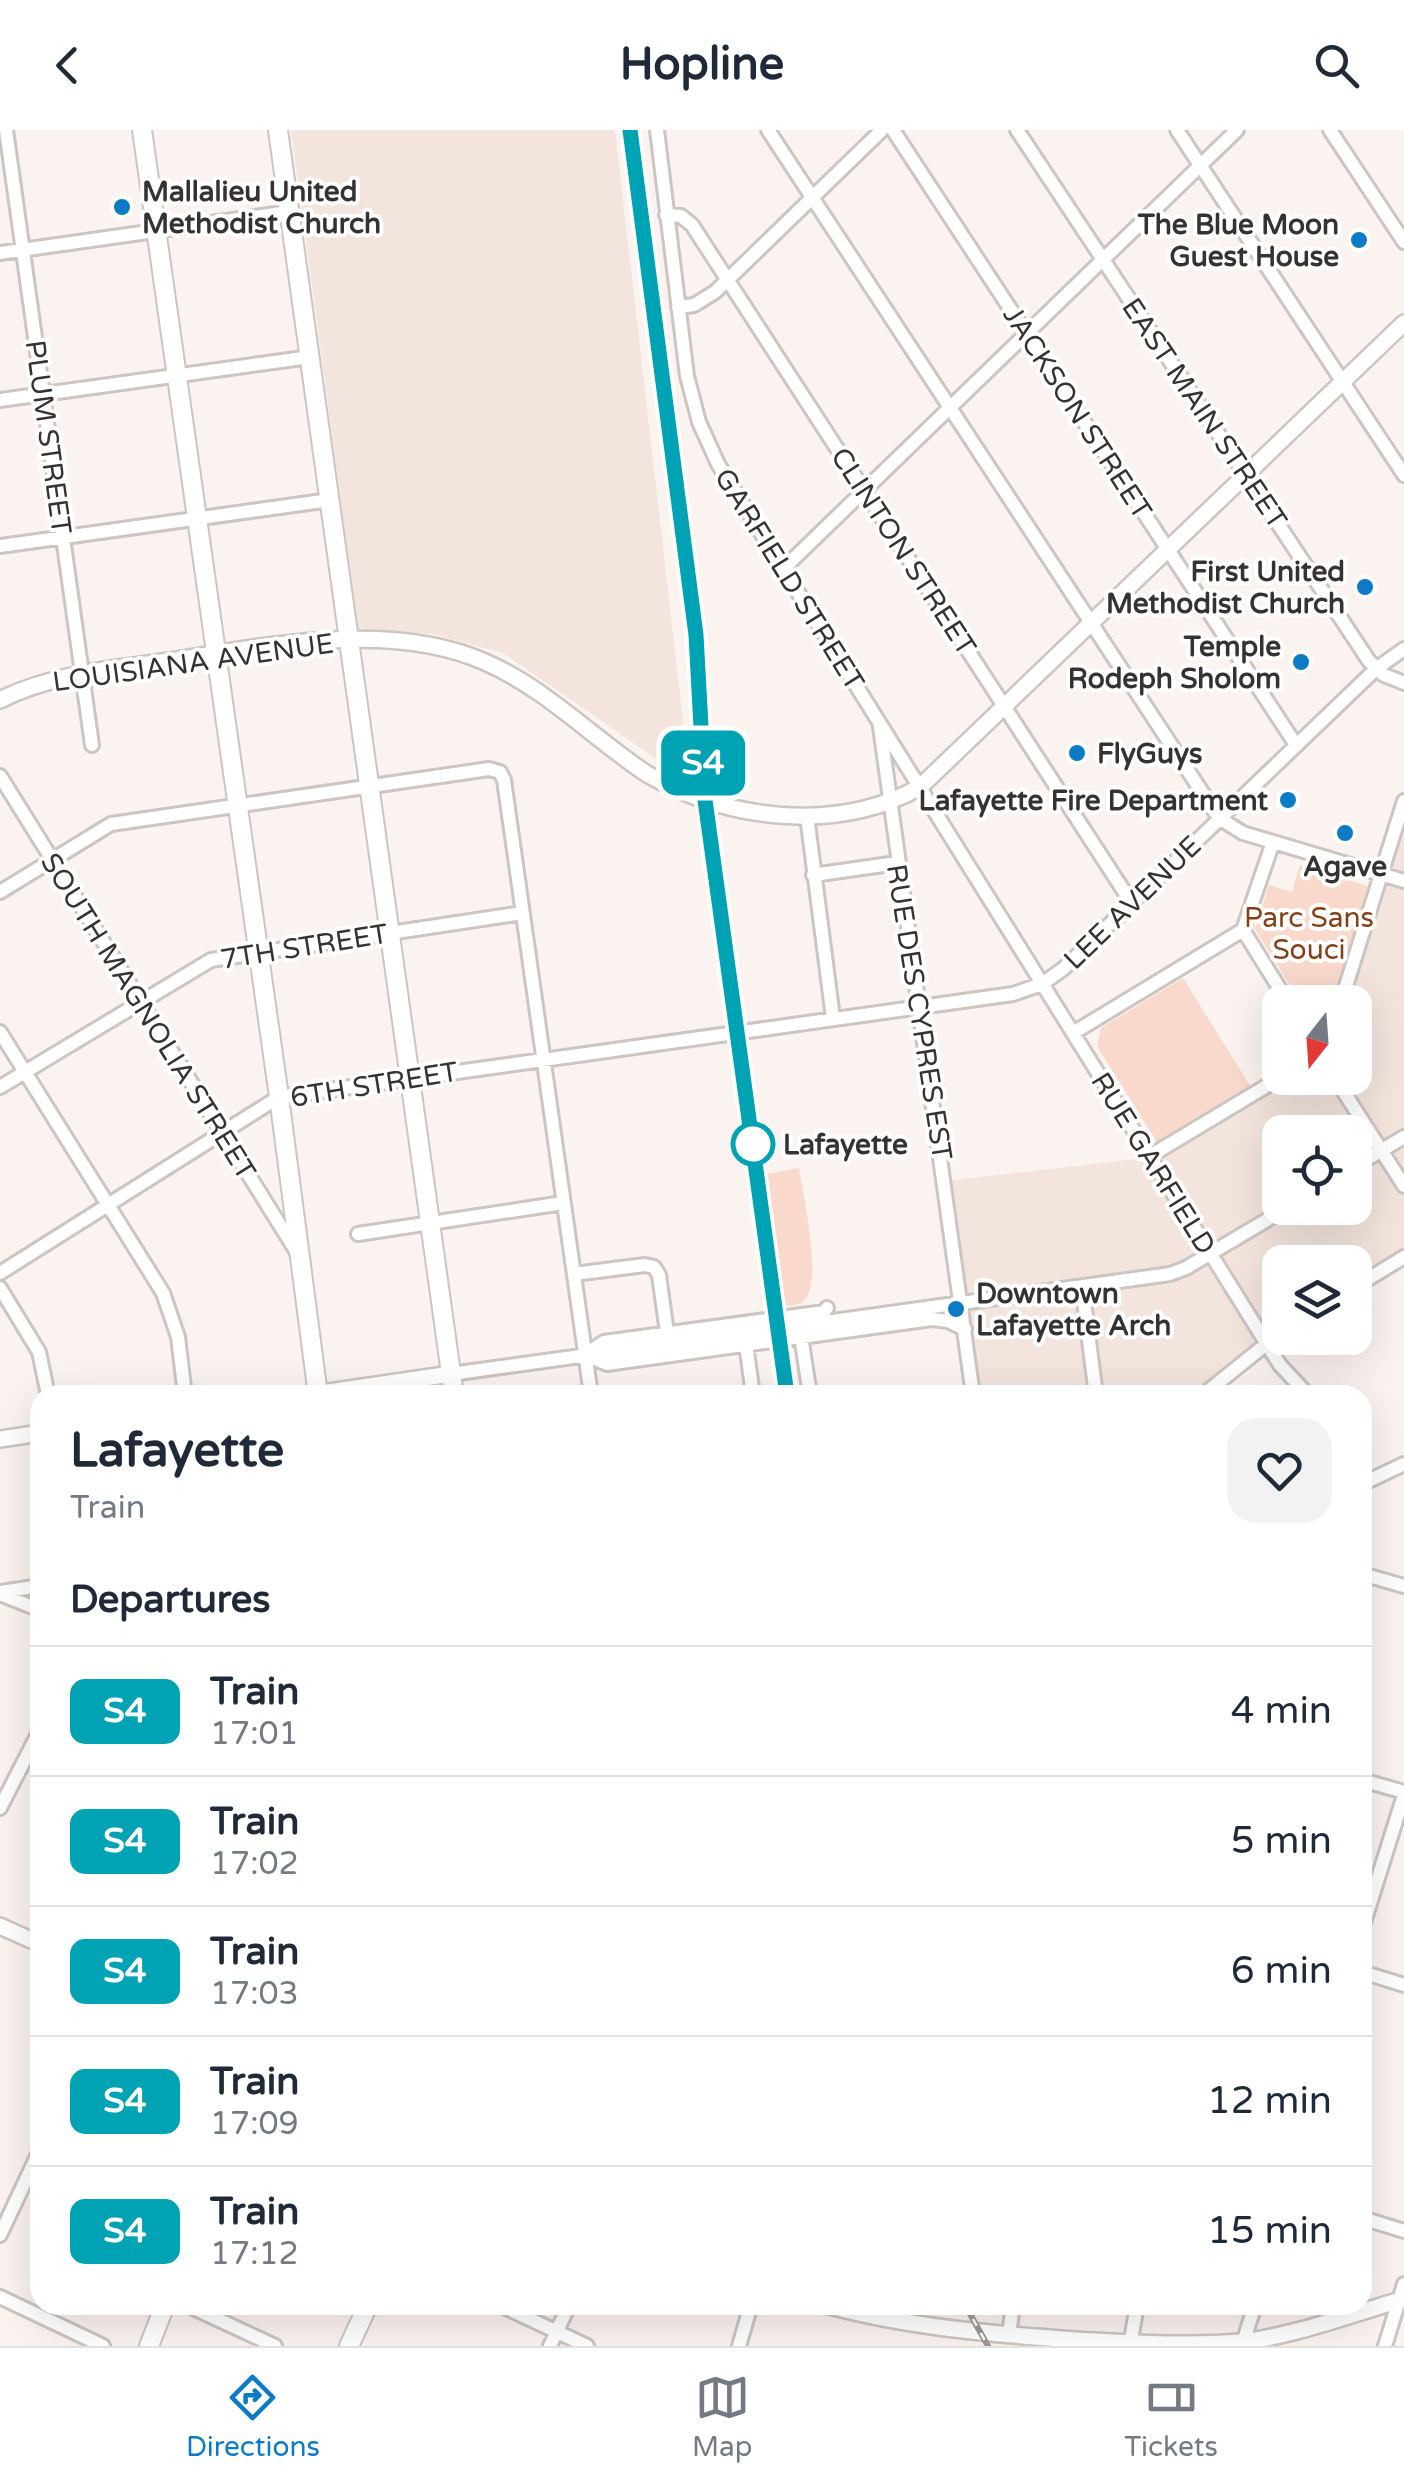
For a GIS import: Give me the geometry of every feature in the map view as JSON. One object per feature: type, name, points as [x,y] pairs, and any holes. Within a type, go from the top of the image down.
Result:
[{"type":"highway","points":[[142,130],[280,1097],[314,1385]]},
{"type":"highway","points":[[278,130],[453,1385]]},
{"type":"highway","points":[[149,2346],[160,2315]]},
{"type":"highway","points":[[349,2346],[363,2315]]},
{"type":"main road","name":"LOUISIANA AVENUE","points":[[0,700],[36,685],[83,675],[286,644],[349,641],[438,647],[484,661],[524,684],[647,774],[705,800],[748,813],[807,816],[888,802],[920,787],[1404,323]]},
{"type":"main road","points":[[376,1385],[451,1374]]},
{"type":"main road","points":[[0,1439],[30,1435]]},
{"type":"main road","points":[[0,1926],[30,1940]]},
{"type":"main road","points":[[1372,2309],[1401,2300]]},
{"type":"main road","points":[[890,2315],[911,2324],[1038,2342],[1188,2345],[1243,2344],[1350,2315]]},
{"type":"street","name":"PLUM STREET","points":[[6,130],[92,745]]},
{"type":"street","points":[[657,132],[672,130]]},
{"type":"street","points":[[768,130],[1219,818],[1233,828],[1272,842],[1404,881]]},
{"type":"street","points":[[678,307],[701,302],[727,280],[882,130]]},
{"type":"street","name":"JACKSON STREET","points":[[894,130],[1296,745]]},
{"type":"street","name":"EAST MAIN STREET","points":[[1017,130],[1376,669]]},
{"type":"street","points":[[1177,130],[1404,476]]},
{"type":"street","points":[[784,568],[1237,130]]},
{"type":"street","points":[[1330,130],[1404,242]]},
{"type":"street","name":"GARFIELD STREET","points":[[657,132],[688,376],[706,441],[1042,984]]},
{"type":"street","points":[[0,253],[289,212]]},
{"type":"street","name":"CLINTON STREET","points":[[666,215],[688,219],[1131,902]]},
{"type":"street","points":[[0,400],[310,357]]},
{"type":"street","points":[[0,546],[330,500]]},
{"type":"street","name":"LEE AVENUE","points":[[736,1032],[1012,994],[1042,984],[1063,969],[1376,669],[1404,649]]},
{"type":"street","points":[[1376,669],[1404,683]]},
{"type":"street","name":"RUE DES CYPRES EST","points":[[879,720],[972,1385]]},
{"type":"street","points":[[0,892],[112,824],[488,769],[500,772],[590,1385]]},
{"type":"street","name":"SOUTH MAGNOLIA STREET","points":[[0,776],[299,1256]]},
{"type":"street","points":[[1346,985],[1404,802]]},
{"type":"street","points":[[807,816],[833,1018]]},
{"type":"street","points":[[1073,1033],[1243,930],[1272,842]]},
{"type":"street","points":[[814,875],[897,864]]},
{"type":"street","name":"7TH STREET","points":[[0,1086],[204,962],[257,950],[522,914]]},
{"type":"street","points":[[1243,930],[1277,985]]},
{"type":"street","name":"RUE GARFIELD","points":[[1042,984],[1262,1334]]},
{"type":"street","points":[[0,1032],[170,1307],[184,1385]]},
{"type":"street","name":"6TH STREET","points":[[0,1273],[280,1097],[736,1032]]},
{"type":"street","points":[[1150,1156],[1262,1089]]},
{"type":"street","points":[[1346,1095],[1404,1186]]},
{"type":"street","points":[[1372,1156],[1404,1136]]},
{"type":"street","points":[[358,1234],[563,1203]]},
{"type":"street","points":[[451,1374],[1176,1272],[1262,1222]]},
{"type":"street","points":[[1372,1277],[1404,1257]]},
{"type":"street","points":[[574,1274],[654,1267],[659,1275],[667,1333]]},
{"type":"street","points":[[1082,1286],[1095,1385]]},
{"type":"street","points":[[0,1288],[39,1352],[46,1385]]},
{"type":"street","points":[[585,1355],[604,1342],[824,1312],[827,1308]]},
{"type":"street","points":[[585,1355],[607,1364],[932,1319],[965,1329]]},
{"type":"street","points":[[801,1336],[808,1385]]},
{"type":"street","points":[[746,1344],[752,1385]]},
{"type":"street","points":[[1215,1385],[1262,1346]]},
{"type":"street","name":"RUE GARFIELD","points":[[1274,1355],[1299,1385]]},
{"type":"street","points":[[1372,1479],[1404,1464]]},
{"type":"street","points":[[1372,1577],[1404,1586]]},
{"type":"street","points":[[0,1593],[30,1588]]},
{"type":"street","points":[[0,1593],[30,1606]]},
{"type":"street","points":[[0,1808],[30,1750]]},
{"type":"street","points":[[1372,1783],[1404,1794],[1372,1897]]},
{"type":"street","points":[[1372,1975],[1404,1985]]},
{"type":"street","points":[[0,2235],[30,2171]]},
{"type":"street","points":[[1372,2221],[1404,2232]]},
{"type":"street","points":[[1386,2346],[1404,2284]]},
{"type":"street","points":[[0,2296],[30,2311]]},
{"type":"street","points":[[39,2315],[103,2346]]},
{"type":"street","points":[[208,2315],[275,2346]]},
{"type":"street","points":[[521,2315],[587,2346]]},
{"type":"street","points":[[550,2346],[565,2315]]},
{"type":"street","points":[[739,2346],[748,2315]]},
{"type":"street","points":[[1009,2335],[1011,2315]]},
{"type":"street","points":[[1130,2345],[1136,2315]]},
{"type":"street","points":[[1243,2344],[1251,2315]]},
{"type":"shaded area","points":[[291,130],[615,130],[689,773],[654,757],[503,653],[433,634],[358,628]]},
{"type":"shaded area","points":[[1404,807],[1404,1250],[1372,1270],[1372,1245],[1262,1245],[1262,1340],[1205,1385],[978,1385],[947,1181],[1162,1156],[1262,1095],[1372,1095],[1372,985],[1349,985]]},
{"type":"green space","name":"Parc Sans Souci","points":[[1300,865],[1368,886],[1338,985],[1290,985],[1255,929],[1269,885],[1292,892]]},
{"type":"green space","points":[[1183,978],[1251,1087],[1158,1144],[1097,1046],[1101,1028]]},
{"type":"green space","points":[[799,1168],[812,1272],[804,1301],[784,1306],[767,1174]]},
{"type":"railway","points":[[629,130],[696,635],[705,801],[786,1385]]},
{"type":"railway","points":[[971,2315],[988,2346]]},
{"type":"train","name":"S4","points":[[630,130],[696,635],[705,800],[786,1385]]},
{"type":"place","name":"Mallalieu United Methodist Church","points":[[122,207]]},
{"type":"place","name":"The Blue Moon Guest House","points":[[1359,240]]},
{"type":"place","name":"First United Methodist Church","points":[[1365,587]]},
{"type":"place","name":"Temple Rodeph Sholom","points":[[1301,662]]},
{"type":"place","name":"FlyGuys","points":[[1077,753]]},
{"type":"place","name":"Lafayette Fire Department","points":[[1288,800]]},
{"type":"place","name":"Agave","points":[[1345,833]]},
{"type":"place","name":"Lafayette","points":[[753,1144]]},
{"type":"place","name":"Downtown Lafayette Arch","points":[[956,1309]]}]
